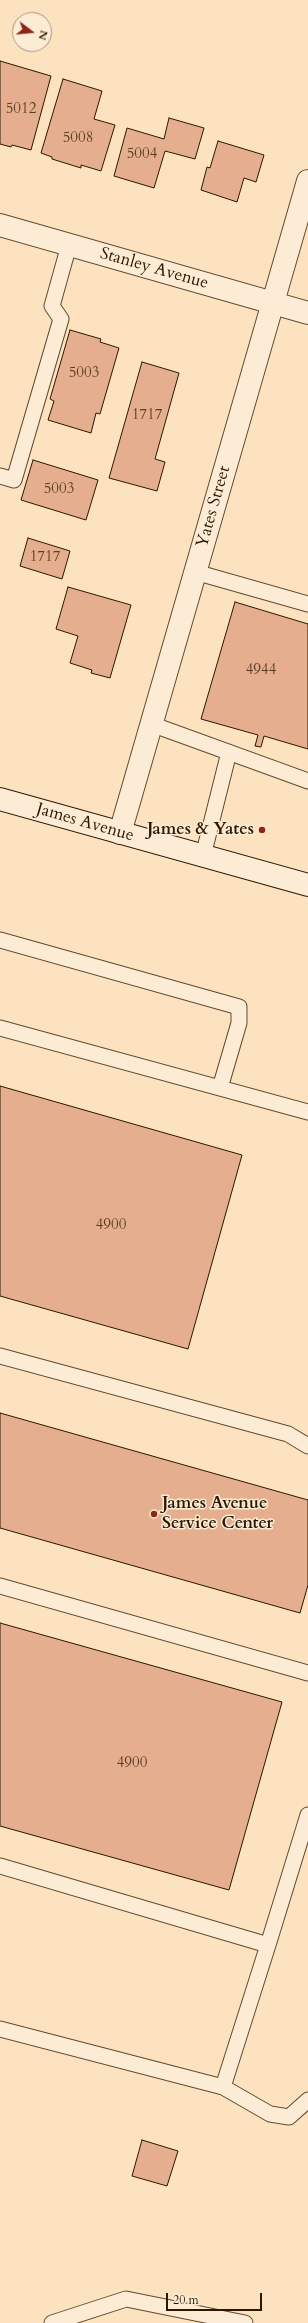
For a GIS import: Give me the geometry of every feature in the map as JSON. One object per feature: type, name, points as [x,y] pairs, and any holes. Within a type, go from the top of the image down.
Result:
[{"type":"street","name":"Yates Street","points":[[120,833],[308,181]]},
{"type":"street","name":"Stanley Avenue","points":[[0,225],[308,313]]},
{"type":"street","name":"James Avenue","points":[[0,799],[308,885]]},
{"type":"lane","points":[[0,476],[14,480],[61,319],[52,306],[69,245]]},
{"type":"lane","points":[[195,572],[308,604]]},
{"type":"lane","points":[[151,724],[308,781]]},
{"type":"lane","points":[[203,856],[229,752]]},
{"type":"lane","points":[[0,940],[239,1006],[239,1023],[220,1088]]},
{"type":"lane","points":[[0,1028],[308,1112]]},
{"type":"lane","points":[[0,1356],[288,1434],[308,1446]]},
{"type":"lane","points":[[0,1586],[308,1673]]},
{"type":"lane","points":[[223,2087],[308,1815]]},
{"type":"lane","points":[[0,1866],[268,1945]]},
{"type":"lane","points":[[0,2029],[223,2087],[270,2114],[289,2117],[308,2100]]},
{"type":"lane","points":[[52,2323],[126,2299],[246,2323]]},
{"type":"building","points":[[0,61],[51,76],[31,150],[12,145],[11,147],[0,144]]},
{"type":"building","points":[[63,79],[102,91],[94,119],[115,125],[101,171],[81,165],[81,168],[52,159],[52,157],[41,153]]},
{"type":"building","points":[[169,118],[204,128],[195,159],[165,151],[154,188],[114,176],[127,128],[164,139]]},
{"type":"building","points":[[218,141],[264,155],[256,182],[244,178],[237,202],[201,190],[207,167],[210,168]]},
{"type":"building","points":[[70,330],[101,339],[100,342],[119,348],[100,414],[96,413],[91,433],[48,420],[54,401],[50,399]]},
{"type":"building","points":[[142,362],[179,373],[155,459],[165,462],[157,491],[109,478]]},
{"type":"building","points":[[33,460],[98,480],[86,520],[21,500]]},
{"type":"building","points":[[28,538],[70,551],[62,579],[20,566]]},
{"type":"building","points":[[68,587],[131,605],[110,678],[91,673],[92,670],[70,663],[78,636],[56,629]]},
{"type":"building","points":[[235,602],[308,624],[308,749],[264,736],[261,747],[255,746],[258,735],[201,719]]},
{"type":"building","points":[[0,1086],[242,1155],[188,1349],[0,1296]]},
{"type":"building","name":"James Avenue Service Center","points":[[0,1413],[308,1500],[308,1585],[300,1613],[0,1528]]},
{"type":"building","points":[[0,1623],[282,1702],[229,1890],[0,1826]]},
{"type":"building","points":[[142,2140],[178,2151],[167,2186],[132,2176]]},
{"type":"place","name":"James & Yates","points":[[262,830]]},
{"type":"place","name":"James Avenue Service Center","points":[[154,1514]]}]
